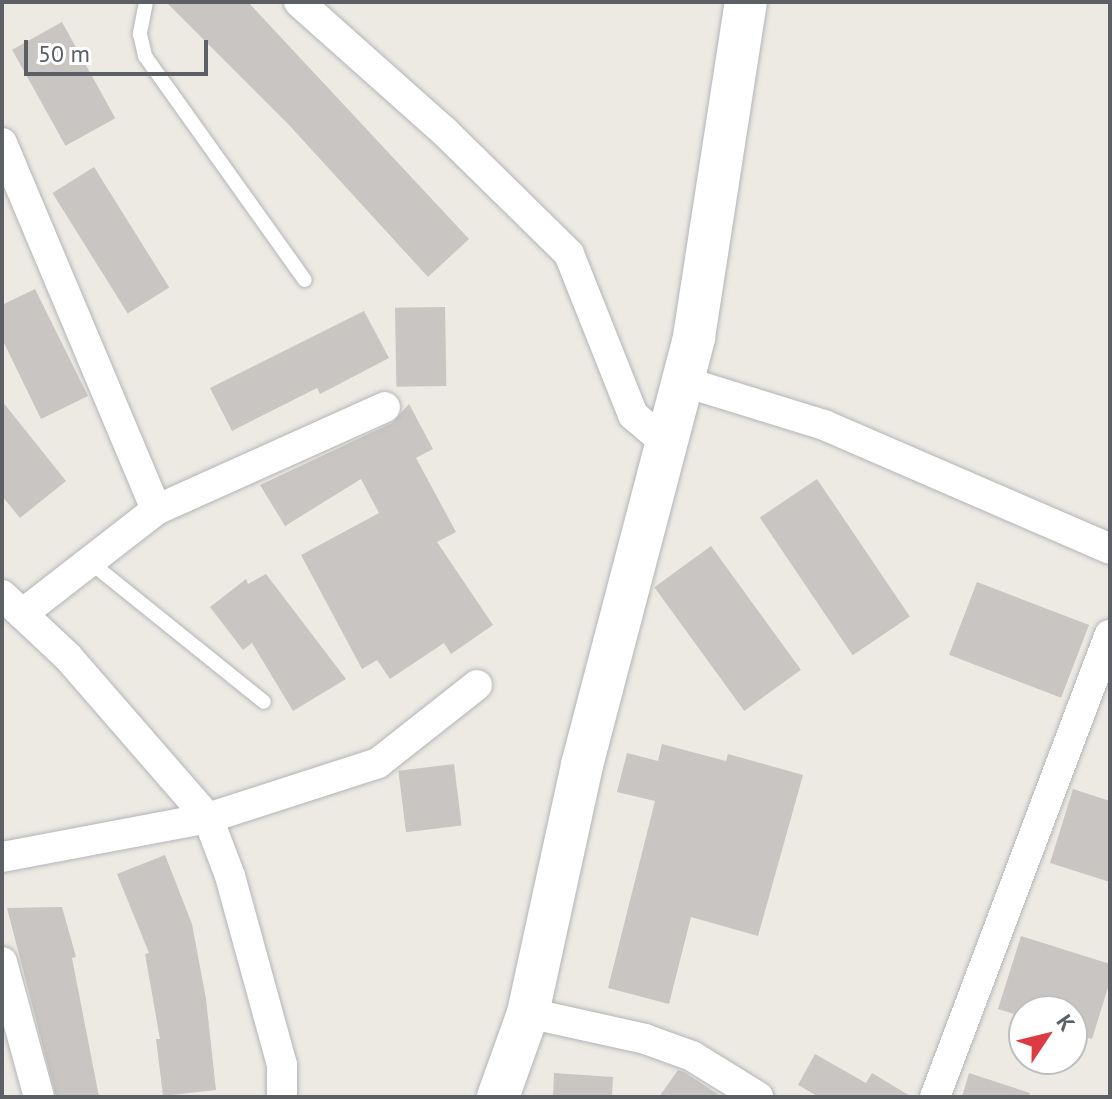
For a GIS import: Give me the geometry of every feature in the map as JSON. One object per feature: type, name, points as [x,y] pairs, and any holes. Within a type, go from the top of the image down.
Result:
[{"type":"street","points":[[299,2],[444,131],[569,254],[633,415],[666,443]]},
{"type":"street","points":[[498,1097],[528,1013],[582,765],[694,337],[746,2]]},
{"type":"street","points":[[2,143],[156,510]]},
{"type":"street","points":[[682,381],[824,425],[1110,549]]},
{"type":"street","points":[[282,1097],[282,1065],[230,876],[208,818],[68,657],[12,604],[90,562],[156,510],[385,407]]},
{"type":"street","points":[[935,1097],[1110,635]]},
{"type":"street","points":[[2,857],[208,818],[378,763],[477,685]]},
{"type":"street","points":[[2,962],[11,1023],[39,1097]]},
{"type":"street","points":[[528,1013],[645,1039],[692,1056],[758,1097]]},
{"type":"lane","points":[[146,2],[140,34],[145,56],[305,280]]},
{"type":"lane","points":[[90,562],[264,702]]},
{"type":"building","points":[[166,2],[248,2],[469,239],[428,277],[289,125]]},
{"type":"building","points":[[62,22],[115,118],[65,146],[12,50]]},
{"type":"building","points":[[94,167],[169,287],[128,313],[52,193]]},
{"type":"building","points":[[35,289],[88,396],[41,419],[2,339],[2,305]]},
{"type":"building","points":[[445,307],[446,386],[396,387],[395,308]]},
{"type":"building","points":[[364,311],[389,358],[320,394],[317,388],[232,431],[210,388]]},
{"type":"building","points":[[2,401],[66,481],[20,518],[2,496]]},
{"type":"building","points":[[409,404],[433,449],[416,458],[456,532],[437,542],[493,625],[451,654],[444,643],[390,679],[377,660],[362,669],[301,555],[379,513],[361,479],[285,526],[260,485],[392,423]]},
{"type":"building","points":[[817,479],[910,617],[853,655],[760,518]]},
{"type":"building","points":[[711,546],[801,670],[744,711],[654,587]]},
{"type":"building","points":[[266,574],[346,679],[293,711],[252,643],[243,650],[210,607],[246,579],[248,584]]},
{"type":"building","points":[[977,582],[1089,625],[1061,698],[949,655]]},
{"type":"building","points":[[662,744],[726,761],[728,754],[803,775],[758,936],[691,917],[669,1004],[608,988],[655,801],[617,792],[627,753],[658,761]]},
{"type":"building","points":[[454,764],[462,826],[406,832],[398,771]]},
{"type":"building","points":[[1073,789],[1110,801],[1110,882],[1050,863]]},
{"type":"building","points":[[165,855],[192,924],[206,999],[216,1090],[163,1096],[156,1039],[160,1039],[145,954],[149,953],[117,874]]},
{"type":"building","points":[[62,907],[76,957],[72,958],[99,1097],[56,1097],[7,908]]},
{"type":"building","points":[[1021,936],[1110,964],[1110,981],[1092,1039],[1088,1038],[1088,995],[1008,995],[1008,1012],[998,1009]]},
{"type":"building","points":[[815,1054],[866,1083],[872,1073],[912,1097],[819,1097],[798,1085]]},
{"type":"building","points":[[678,1070],[684,1072],[722,1097],[659,1097]]},
{"type":"building","points":[[554,1073],[613,1077],[612,1097],[553,1097]]},
{"type":"building","points":[[969,1073],[1030,1093],[1029,1097],[962,1097]]}]
